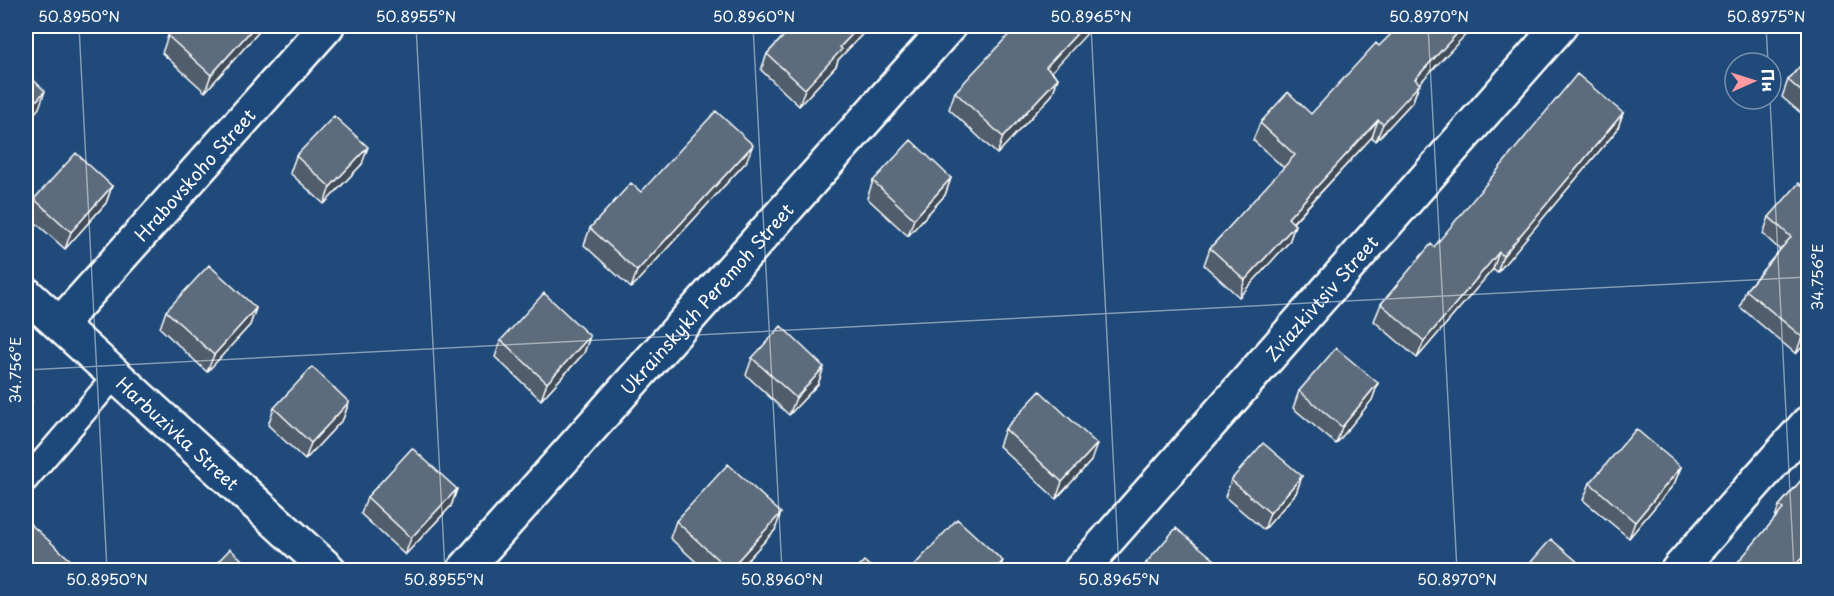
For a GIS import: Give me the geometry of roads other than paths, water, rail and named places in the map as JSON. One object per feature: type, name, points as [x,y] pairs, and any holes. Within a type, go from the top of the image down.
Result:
[{"type":"street","name":"Hrabovskoho Street","points":[[60,324],[327,26]]},
{"type":"street","name":"Ukrainskykh Peremoh Street","points":[[464,570],[949,26]]},
{"type":"street","name":"Zviazkivtsiv Street","points":[[1081,570],[1560,26]]},
{"type":"street","name":"Harbuzivka Street","points":[[26,294],[329,570]]},
{"type":"street","points":[[1678,570],[1809,423]]},
{"type":"lane","points":[[26,480],[116,375]]}]
